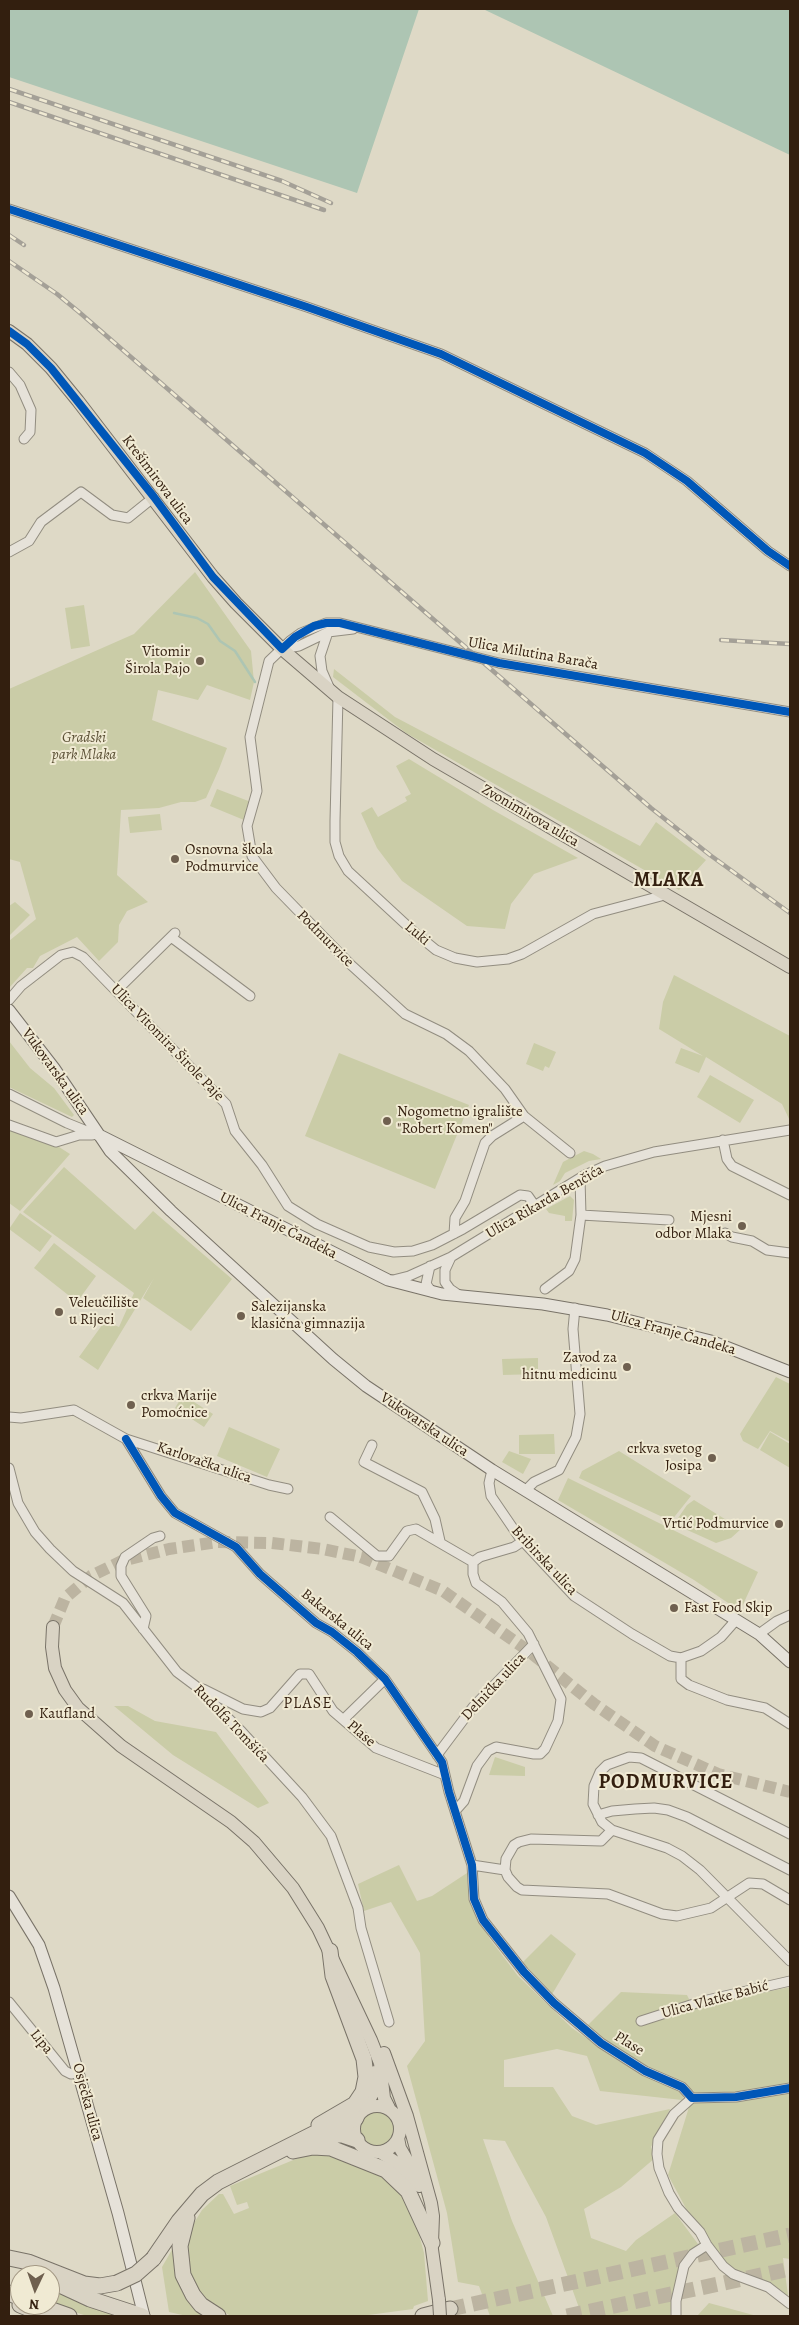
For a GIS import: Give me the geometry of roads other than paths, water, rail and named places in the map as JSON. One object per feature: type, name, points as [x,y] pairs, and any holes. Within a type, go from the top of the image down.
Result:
[{"type":"highway","points":[[311,2136],[320,2124],[347,2110],[360,2099],[366,2077],[364,2059],[333,1976],[330,1951]]},
{"type":"highway","points":[[9,2258],[28,2262],[84,2284],[100,2286],[117,2283],[136,2274],[153,2259],[190,2209],[210,2188],[249,2164],[323,2129],[344,2124],[360,2113]]},
{"type":"highway","points":[[311,2136],[333,2134],[357,2140]]},
{"type":"highway","points":[[249,2164],[304,2148],[321,2147],[342,2151],[377,2165],[395,2176],[408,2191],[432,2243]]},
{"type":"highway","points":[[190,2209],[181,2235],[180,2260],[183,2275],[193,2295],[201,2305],[218,2316]]},
{"type":"highway","points":[[9,2258],[21,2265]]},
{"type":"highway","points":[[60,2285],[127,2312],[143,2316]]},
{"type":"highway","points":[[423,2316],[443,2308]]},
{"type":"main road","name":"Krešimirova ulica","points":[[9,331],[51,368],[154,497],[213,577],[282,649]]},
{"type":"main road","name":"Zvonimirova ulica","points":[[282,649],[337,696],[433,759],[790,967]]},
{"type":"main road","name":"Vukovarska ulica","points":[[9,1010],[54,1068],[110,1151],[170,1211],[333,1359],[366,1386],[492,1470],[759,1634],[790,1662]]},
{"type":"main road","name":"Ulica Franje Čandeka","points":[[99,1136],[388,1280],[432,1293],[575,1308],[711,1341],[790,1372]]},
{"type":"main road","points":[[53,1627],[52,1646],[55,1668],[65,1690],[78,1708],[121,1746],[204,1802],[254,1842],[274,1863],[301,1900],[330,1951],[368,2032],[382,2071],[384,2098],[389,2108],[398,2118],[400,2125],[398,2138],[400,2148],[417,2179],[432,2243],[443,2308]]},
{"type":"main road","name":"Osječka ulica","points":[[9,1896],[38,1945],[79,2073],[143,2316]]},
{"type":"main road","points":[[368,2032],[383,2051],[407,2116],[431,2203],[433,2216],[432,2243]]},
{"type":"main road","points":[[376,2055],[373,2093],[360,2113],[354,2129],[357,2140],[364,2148],[380,2152],[397,2163],[420,2193]]},
{"type":"main road","points":[[360,2113],[374,2105],[389,2108]]},
{"type":"main road","points":[[380,2152],[391,2147],[398,2138]]},
{"type":"street","points":[[9,209],[307,307],[441,354],[645,453],[687,481],[768,551],[790,566]]},
{"type":"street","points":[[9,372],[20,385],[31,410],[30,432],[24,439]]},
{"type":"street","points":[[9,552],[28,541],[41,522],[81,492],[112,515],[128,518],[154,497]]},
{"type":"street","name":"Ulica Milutina Barača","points":[[282,649],[302,633],[326,623],[340,623],[499,663],[790,712]]},
{"type":"street","points":[[282,649],[299,646],[328,632],[358,629]]},
{"type":"street","points":[[328,632],[320,652],[321,665],[326,682],[337,696]]},
{"type":"street","name":"Podmurvice","points":[[282,649],[272,656],[267,664],[251,731],[257,790],[247,828],[252,856],[304,918],[350,964],[406,1014],[458,1042],[470,1051],[505,1089],[524,1116],[570,1153]]},
{"type":"street","name":"Luki","points":[[337,696],[335,828],[339,856],[348,870],[373,895],[436,950],[455,958],[477,962],[508,959],[522,954],[593,914],[665,894]]},
{"type":"street","points":[[116,991],[173,935],[250,996]]},
{"type":"street","name":"Ulica Vitomira Širole Paje","points":[[9,1000],[17,989],[46,965],[69,952],[83,957],[226,1104],[235,1131],[262,1165],[283,1201],[297,1214],[360,1243],[389,1252],[407,1252],[422,1248],[454,1234],[522,1194],[528,1196],[535,1206]]},
{"type":"street","points":[[9,1094],[99,1136]]},
{"type":"street","points":[[454,1234],[455,1218],[465,1201],[485,1143],[524,1116]]},
{"type":"street","points":[[9,1125],[56,1142],[61,1138],[64,1128],[57,1118]]},
{"type":"street","name":"Ulica Rikarda Benčića","points":[[388,1280],[403,1279],[451,1257],[580,1178],[605,1166],[632,1157],[790,1130]]},
{"type":"street","name":"Vukovarska ulica","points":[[56,1142],[79,1135],[99,1136]]},
{"type":"street","points":[[723,1140],[727,1159],[732,1166],[790,1195]]},
{"type":"street","points":[[545,1289],[572,1266],[579,1242],[581,1215],[580,1178]]},
{"type":"street","name":"Ulica Rikarda Benčića","points":[[581,1215],[669,1220]]},
{"type":"street","points":[[724,1233],[732,1237],[752,1241],[766,1250],[790,1252]]},
{"type":"street","points":[[451,1257],[445,1270],[445,1282],[450,1289],[463,1297]]},
{"type":"street","points":[[430,1266],[426,1284],[432,1293]]},
{"type":"street","points":[[526,1490],[534,1482],[559,1470],[576,1436],[580,1414],[573,1329],[575,1308]]},
{"type":"street","name":"Karlovačka ulica","points":[[9,1417],[21,1418],[74,1410],[126,1438],[269,1485],[288,1488]]},
{"type":"street","name":"Bakarska ulica","points":[[126,1438],[161,1496],[175,1513],[236,1547],[260,1574],[316,1623],[332,1632],[358,1652],[385,1679],[442,1762],[472,1865]]},
{"type":"street","points":[[372,1445],[364,1462],[422,1492],[435,1519],[440,1541]]},
{"type":"street","name":"Rudolfa Tomšića","points":[[9,1468],[18,1503],[40,1538],[73,1571],[123,1603],[177,1672],[198,1686],[302,1797],[330,1836],[358,1908],[361,1928],[389,2022]]},
{"type":"street","name":"Bribirska ulica","points":[[492,1470],[491,1496],[523,1541],[574,1596],[658,1650],[670,1656],[681,1658]]},
{"type":"street","points":[[330,1517],[377,1556],[387,1557],[393,1554],[404,1535],[411,1530],[421,1530],[473,1562]]},
{"type":"street","points":[[142,1628],[146,1624],[146,1616],[121,1576],[121,1566],[125,1557],[153,1538],[160,1536]]},
{"type":"street","points":[[456,1810],[464,1801],[477,1766],[488,1751],[496,1747],[520,1753],[540,1754],[553,1734],[561,1710],[561,1699],[534,1644],[502,1602],[476,1582],[472,1574],[473,1562],[480,1557],[514,1547],[523,1541]]},
{"type":"street","points":[[759,1634],[777,1621],[790,1615]]},
{"type":"street","points":[[736,1620],[721,1636],[702,1651],[681,1658],[681,1679],[690,1685],[727,1700],[765,1708],[790,1724]]},
{"type":"street","name":"Delnička ulica","points":[[437,1755],[473,1707],[534,1644]]},
{"type":"street","name":"Plase","points":[[198,1686],[243,1709],[261,1712],[270,1708],[294,1679],[304,1673],[312,1678],[333,1712],[344,1719],[376,1748],[445,1775]]},
{"type":"street","points":[[344,1719],[385,1679]]},
{"type":"street","points":[[790,1834],[662,1767],[635,1757],[617,1759],[600,1772],[594,1786],[593,1804],[598,1816],[612,1830],[652,1843],[682,1856],[700,1870],[790,1961]]},
{"type":"street","points":[[598,1816],[612,1811],[635,1809],[654,1808],[668,1810],[687,1817],[790,1870]]},
{"type":"street","points":[[612,1830],[601,1841],[532,1839],[519,1842],[514,1845],[506,1859],[505,1870],[513,1884],[522,1890],[608,1894],[662,1914],[677,1916],[701,1912],[744,1885],[756,1883],[790,1900]]},
{"type":"street","points":[[472,1865],[505,1870]]},
{"type":"street","name":"Plase","points":[[472,1865],[474,1898],[490,1931],[538,1987],[582,2028],[638,2067],[682,2087],[692,2098]]},
{"type":"street","name":"Ulica Vlatke Babić","points":[[641,2021],[703,2001],[790,1981]]},
{"type":"street","name":"Lipa","points":[[9,2002],[64,2071],[71,2074],[79,2073]]},
{"type":"street","points":[[790,2088],[736,2097],[692,2098],[674,2114],[663,2129],[658,2140],[656,2154],[670,2193],[678,2208],[700,2232],[723,2266],[733,2274],[768,2287],[790,2304]]},
{"type":"street","points":[[676,2316],[676,2300],[684,2266],[693,2254],[707,2245]]},
{"type":"waterway","points":[[174,613],[197,618],[208,624],[220,641],[235,651],[255,682]]},
{"type":"tunnel","points":[[53,1627],[65,1598],[91,1576],[122,1561],[169,1549],[217,1542],[272,1543],[323,1549],[361,1557],[443,1591],[530,1652],[594,1704],[655,1746],[718,1774],[790,1792]]},
{"type":"tunnel","points":[[450,2309],[790,2235]]},
{"type":"tunnel","points":[[567,2316],[790,2269]]},
{"type":"railway","points":[[9,89],[282,181],[331,203]]},
{"type":"railway","points":[[9,102],[324,210]]},
{"type":"railway","points":[[9,235],[24,245]]},
{"type":"railway","points":[[9,261],[57,294],[79,312],[651,808],[710,855],[790,913]]},
{"type":"railway","points":[[721,640],[790,644]]},
{"type":"place","name":"Vitomir Širola Pajo","points":[[200,661]]},
{"type":"place","name":"Osnovna škola Podmurvice","points":[[175,859]]},
{"type":"place","name":"Nogometno igralište \"Robert Komen\"","points":[[387,1121]]},
{"type":"place","name":"Mjesni odbor Mlaka","points":[[742,1226]]},
{"type":"place","name":"Veleučilište u Rijeci","points":[[59,1312]]},
{"type":"place","name":"Salezijanska klasična gimnazija","points":[[241,1316]]},
{"type":"place","name":"Zavod za hitnu medicinu","points":[[627,1367]]},
{"type":"place","name":"crkva Marije Pomoćnice","points":[[131,1405]]},
{"type":"place","name":"crkva svetog Josipa","points":[[712,1458]]},
{"type":"place","name":"Vrtić Podmurvice","points":[[779,1524]]},
{"type":"place","name":"Fast Food Skip","points":[[674,1608]]},
{"type":"place","name":"Kaufland","points":[[29,1714]]},
{"type":"district","name":"MLAKA","points":[[669,881]]},
{"type":"district","name":"PLASE","points":[[308,1704]]},
{"type":"district","name":"PODMURVICE","points":[[666,1783]]},
{"type":"park label","name":"Gradski park Mlaka","points":[[84,746]]}]
